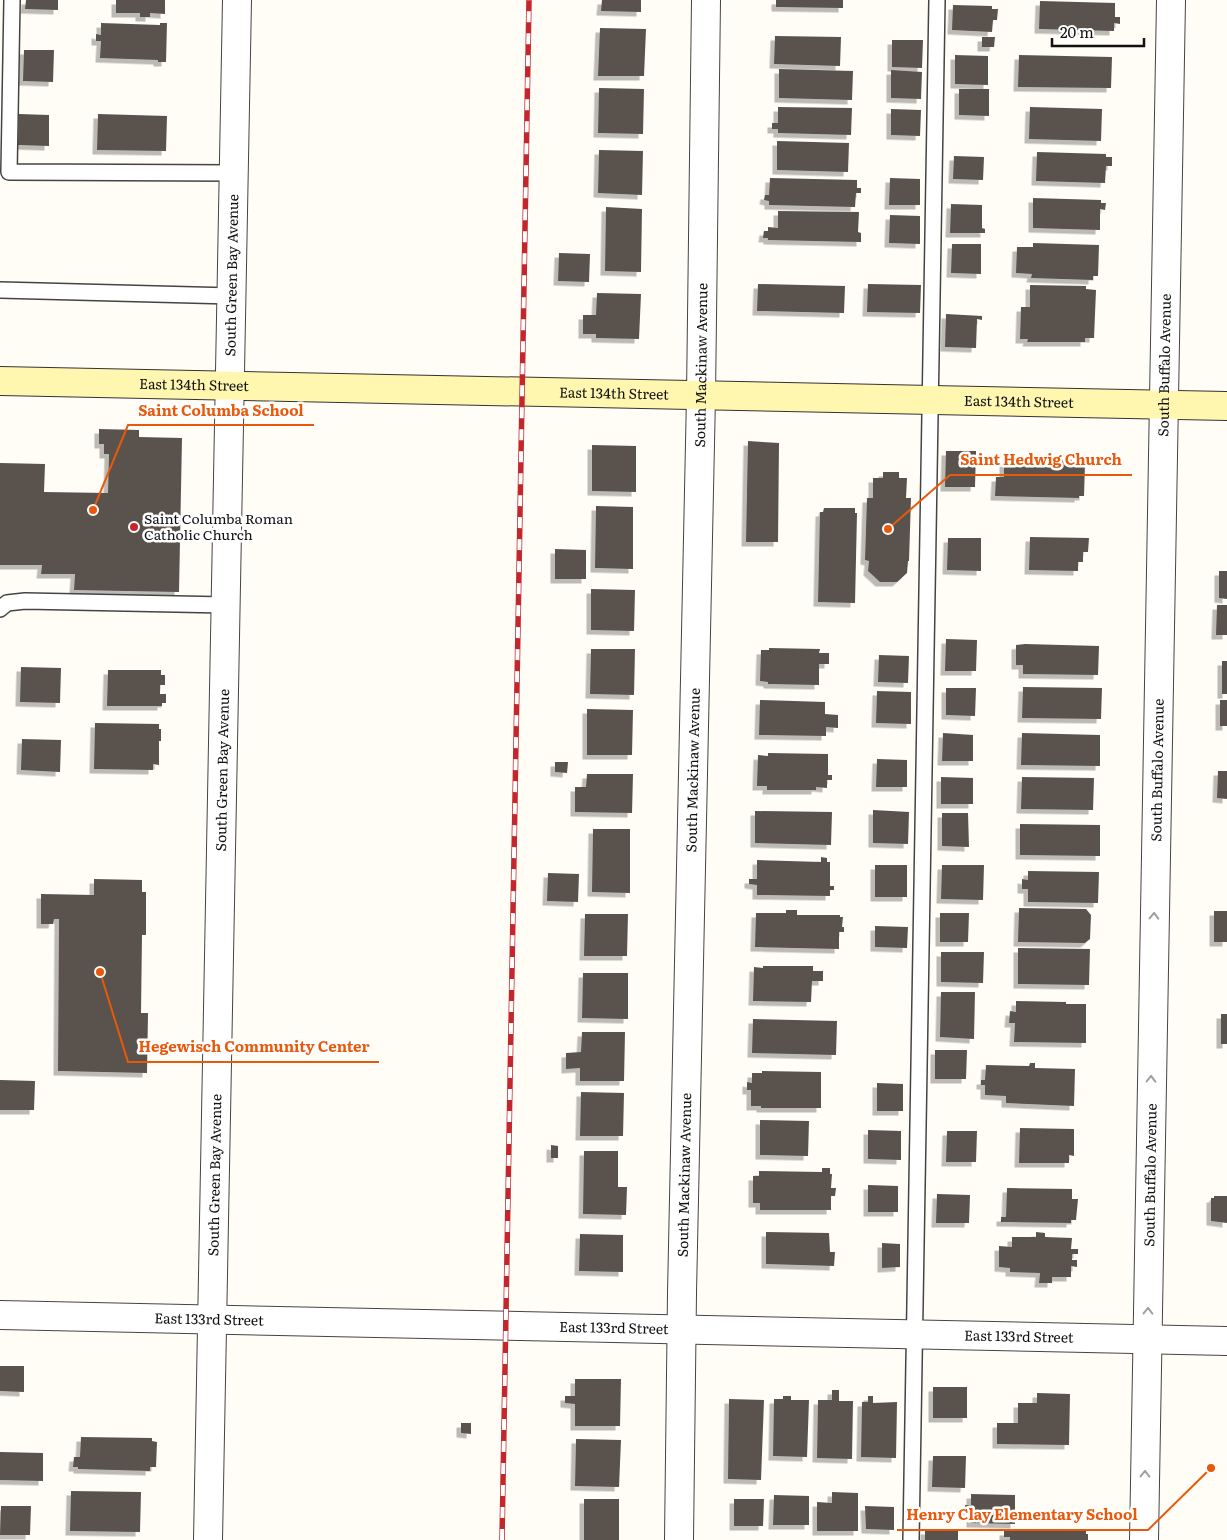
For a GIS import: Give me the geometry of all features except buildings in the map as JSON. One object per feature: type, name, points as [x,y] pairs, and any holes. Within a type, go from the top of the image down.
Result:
[{"type":"street","name":"South Green Bay Avenue","points":[[208,1540],[237,0]]},
{"type":"street","name":"South Mackinaw Avenue","points":[[679,1540],[701,396],[706,0]]},
{"type":"street","name":"South Buffalo Avenue","points":[[1144,1540],[1171,0]]},
{"type":"street","name":"East 134th Street","points":[[0,381],[1227,406]]},
{"type":"street","name":"East 133rd Street","points":[[0,1315],[1227,1341]]},
{"type":"lane","points":[[12,0],[9,172],[234,173]]},
{"type":"lane","points":[[911,1540],[937,0]]},
{"type":"lane","points":[[0,290],[232,296]]},
{"type":"lane","points":[[0,609],[7,603],[25,601],[226,605]]},
{"type":"railway","points":[[502,1540],[529,0]]},
{"type":"place","name":"Saint Columba School","points":[[93,510]]},
{"type":"place","name":"Saint Columba Roman Catholic Church","points":[[134,527]]},
{"type":"place","name":"Saint Hedwig Church","points":[[888,529]]},
{"type":"place","name":"Hegewisch Community Center","points":[[100,972]]},
{"type":"place","name":"Henry Clay Elementary School","points":[[1211,1468]]}]
